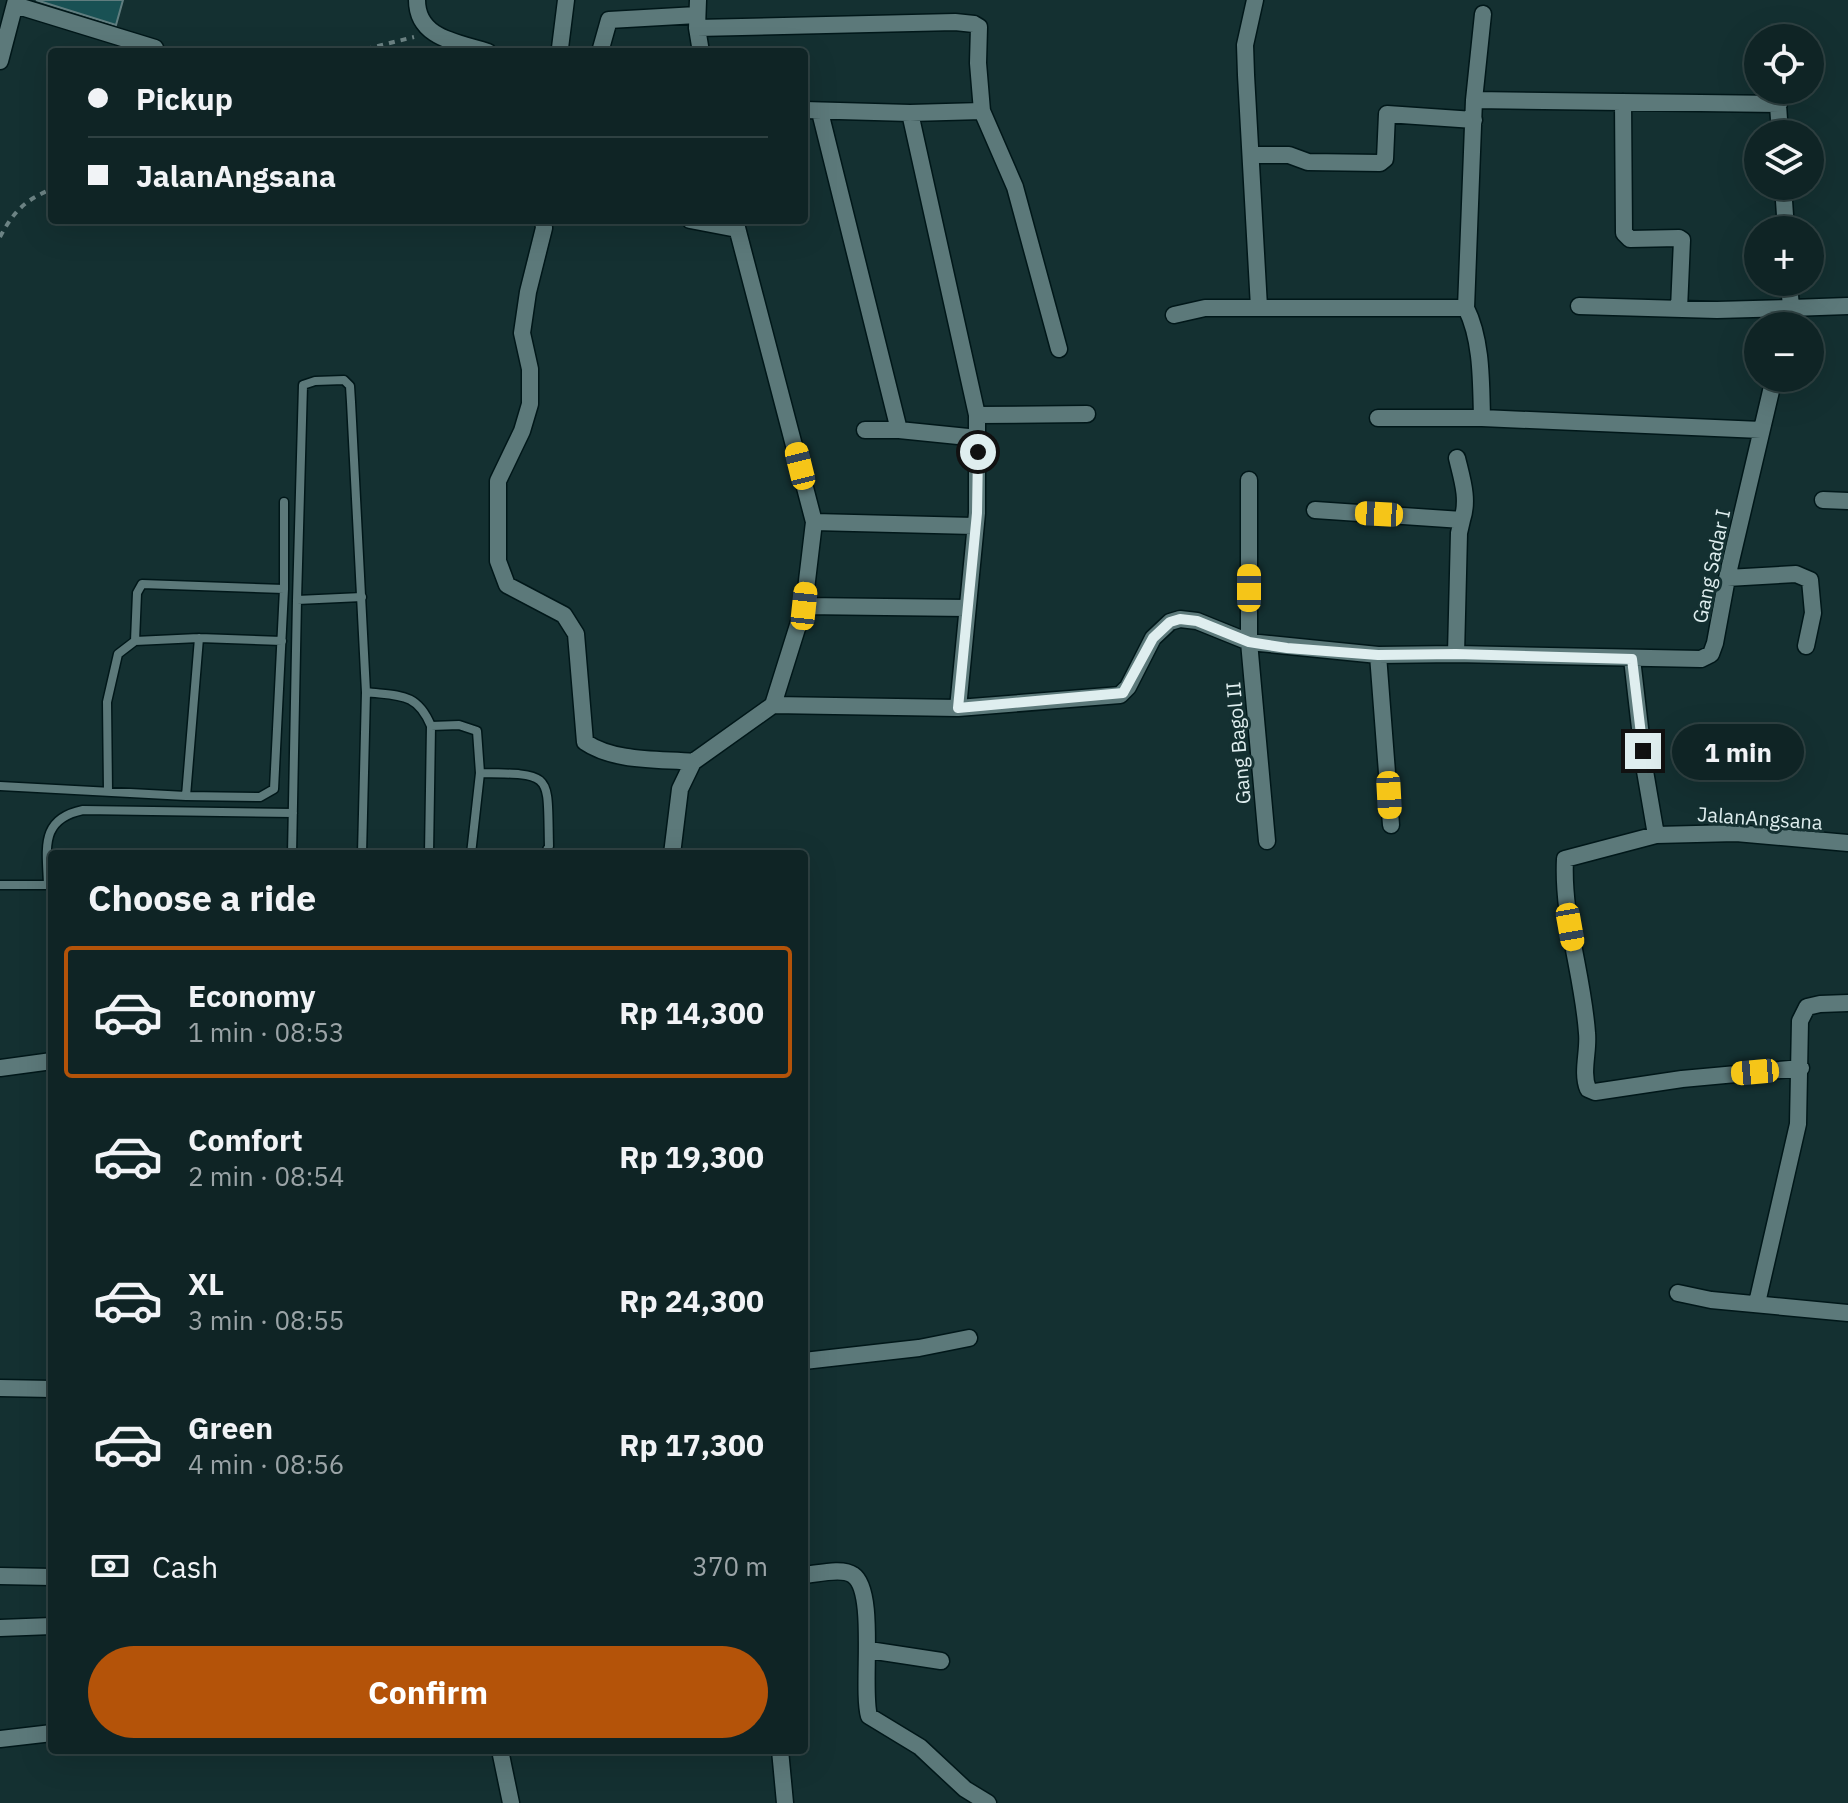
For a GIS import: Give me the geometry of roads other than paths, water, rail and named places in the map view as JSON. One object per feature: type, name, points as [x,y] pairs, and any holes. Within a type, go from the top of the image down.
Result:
[{"type":"street","points":[[417,0],[420,20],[430,33],[476,48]]},
{"type":"street","points":[[560,48],[566,0]]},
{"type":"street","points":[[1255,0],[1245,45],[1259,307]]},
{"type":"street","points":[[0,61],[15,3],[155,48]]},
{"type":"street","points":[[698,14],[701,48]]},
{"type":"street","points":[[601,48],[609,20],[698,14],[955,22],[979,27],[982,111],[1015,187],[1059,349]]},
{"type":"street","points":[[1482,418],[1478,356],[1472,320],[1466,308],[1474,100],[1483,14]]},
{"type":"street","points":[[1474,100],[1623,102],[1744,98]]},
{"type":"street","points":[[1623,102],[1624,233],[1630,239],[1682,240],[1679,309]]},
{"type":"street","points":[[899,430],[812,111],[982,111]]},
{"type":"street","points":[[672,850],[680,789],[693,762],[773,705],[958,708],[977,505],[977,415],[910,113]]},
{"type":"street","points":[[1251,155],[1289,155],[1308,162],[1380,163],[1385,159],[1387,114],[1474,120]]},
{"type":"street","points":[[544,224],[522,333],[530,369],[530,404],[522,431],[498,481],[500,572],[507,585],[564,615],[576,634],[585,742],[614,755],[693,762]]},
{"type":"street","points":[[736,224],[814,522],[804,606],[773,705]]},
{"type":"street","points":[[1790,296],[1790,312]]},
{"type":"street","points":[[1579,306],[1679,309],[1848,306]]},
{"type":"street","points":[[1174,315],[1205,308],[1466,308]]},
{"type":"street","name":"Gang Sadar I","points":[[958,708],[1120,695],[1128,687],[1153,638],[1170,622],[1180,619],[1197,621],[1249,642],[1378,655],[1701,659],[1711,654],[1715,643],[1770,392]]},
{"type":"street","points":[[977,415],[1087,414]]},
{"type":"street","points":[[1378,418],[1482,418],[1761,430]]},
{"type":"street","points":[[865,430],[899,430],[978,438]]},
{"type":"street","points":[[1456,654],[1459,533],[1465,509],[1457,458]]},
{"type":"street","name":"Gang Bagol II","points":[[1249,480],[1249,642],[1267,841]]},
{"type":"street","points":[[1823,500],[1848,501]]},
{"type":"street","points":[[1315,510],[1462,520]]},
{"type":"street","points":[[814,522],[974,526]]},
{"type":"street","points":[[1727,578],[1796,574],[1810,580],[1813,613],[1806,646]]},
{"type":"street","points":[[804,606],[967,608]]},
{"type":"street","points":[[1378,655],[1391,825]]},
{"type":"street","points":[[1632,659],[1656,835]]},
{"type":"street","name":"JalanAngsana","points":[[1801,1068],[1682,1079],[1595,1092],[1588,1089],[1585,1082],[1588,1035],[1566,903],[1565,859],[1656,835],[1736,833],[1848,843]]},
{"type":"street","points":[[1757,1303],[1798,1124],[1800,1021],[1807,1007],[1848,1003]]},
{"type":"street","points":[[0,1068],[48,1062]]},
{"type":"street","points":[[1678,1293],[1711,1300],[1848,1313]]},
{"type":"street","points":[[808,1361],[919,1348],[969,1338]]},
{"type":"street","points":[[0,1388],[48,1389]]},
{"type":"street","points":[[808,1575],[841,1572],[851,1573],[857,1578],[862,1593],[869,1650],[867,1710],[872,1719],[920,1747],[965,1789],[988,1803]]},
{"type":"street","points":[[0,1576],[48,1577]]},
{"type":"street","points":[[0,1628],[48,1626]]},
{"type":"street","points":[[869,1650],[941,1661]]},
{"type":"street","points":[[0,1739],[48,1733]]},
{"type":"street","points":[[501,1754],[511,1803]]},
{"type":"street","points":[[780,1754],[785,1803]]},
{"type":"lane","points":[[292,850],[301,400],[303,385],[315,381],[344,380],[350,386],[366,692],[362,850]]},
{"type":"lane","points":[[0,786],[260,797],[274,789],[284,589],[284,502]]},
{"type":"lane","points":[[135,641],[137,593],[142,584],[284,589]]},
{"type":"lane","points":[[297,600],[362,597]]},
{"type":"lane","points":[[108,791],[107,702],[118,654],[135,641],[199,638],[282,641]]},
{"type":"lane","points":[[186,796],[199,638]]},
{"type":"lane","points":[[366,692],[409,698],[421,708],[431,726],[429,850]]},
{"type":"lane","points":[[431,726],[459,725],[477,731],[480,773],[471,850]]},
{"type":"lane","points":[[480,773],[530,773],[539,778],[547,790],[547,850]]},
{"type":"lane","points":[[49,850],[49,833],[58,819],[67,813],[83,810],[293,813]]},
{"type":"lane","points":[[0,885],[48,885]]}]
